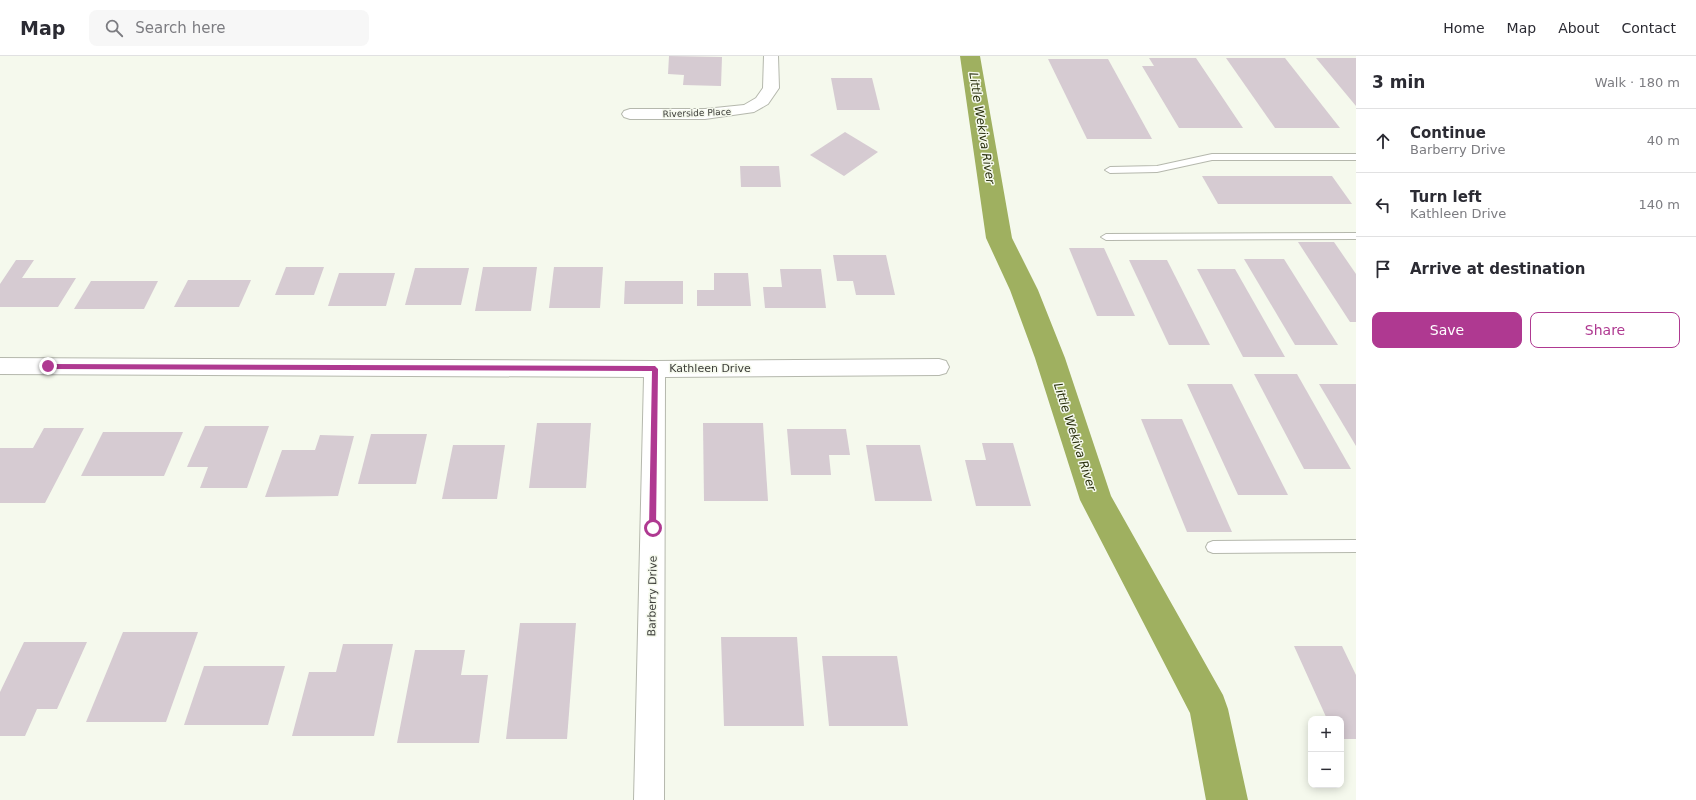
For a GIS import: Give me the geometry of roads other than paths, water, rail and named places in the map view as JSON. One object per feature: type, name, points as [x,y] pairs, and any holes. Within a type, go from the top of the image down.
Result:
[{"type":"street","name":"Riverside Place","points":[[630,114],[705,114],[748,109],[762,101],[771,88],[771,56]]},
{"type":"street","name":"Kathleen Drive","points":[[0,366],[655,369],[939,367]]},
{"type":"street","name":"Barberry Drive","points":[[649,800],[655,369]]},
{"type":"lane","points":[[1110,170],[1157,169],[1212,157],[1356,157]]},
{"type":"lane","points":[[1106,236],[1356,236]]},
{"type":"lane","points":[[1213,547],[1356,546]]},
{"type":"waterway","name":"Little Wekiva River","points":[[970,56],[999,238],[1024,290],[1050,358],[1096,500],[1209,709],[1227,800]]}]
